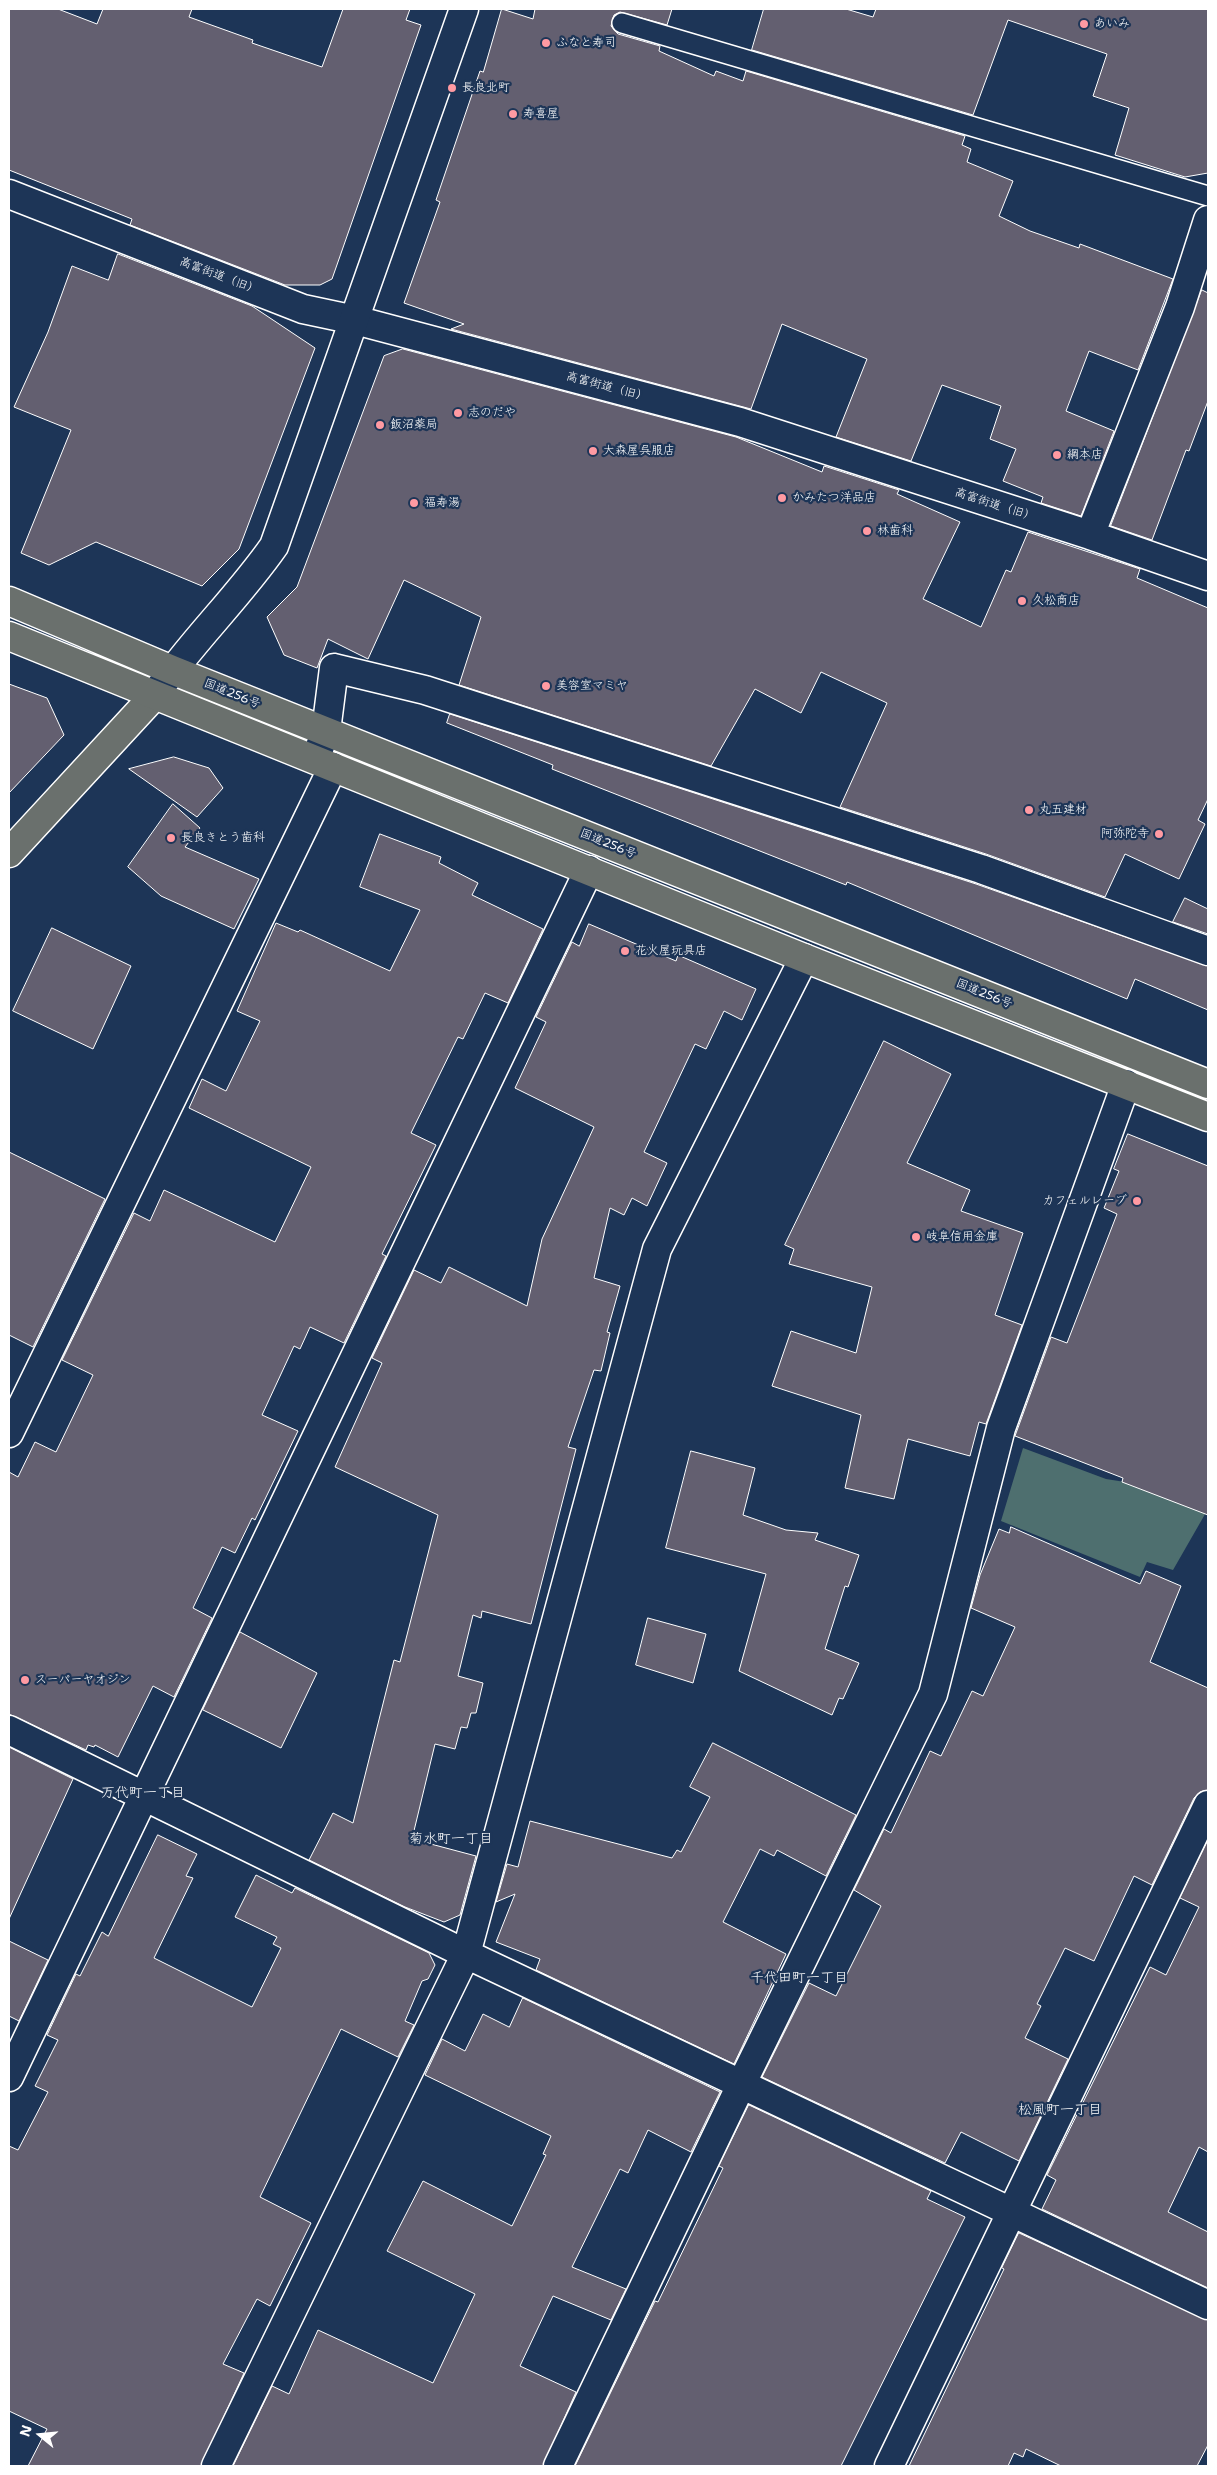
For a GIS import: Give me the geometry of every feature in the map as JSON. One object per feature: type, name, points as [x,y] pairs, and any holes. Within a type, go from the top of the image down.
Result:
[{"type":"main road","name":"国道256号","points":[[9,600],[172,670],[1208,1084]]},
{"type":"main road","points":[[9,636],[804,958],[1208,1117]]},
{"type":"main road","points":[[9,853],[154,696]]},
{"type":"street","points":[[154,696],[172,670],[252,578],[274,546],[464,9]]},
{"type":"street","name":"高富街道（旧）","points":[[9,194],[303,309],[355,320],[740,422],[1090,535],[1208,576]]},
{"type":"street","points":[[1090,535],[1180,306],[1208,220]]},
{"type":"street","points":[[9,1433],[324,763],[334,668],[425,690],[981,869],[1208,952]]},
{"type":"street","points":[[9,2077],[589,870]]},
{"type":"street","points":[[216,2466],[466,1954],[657,1249],[804,958]]},
{"type":"street","points":[[558,2466],[741,2085],[933,1694],[1001,1428],[1126,1084]]},
{"type":"street","points":[[9,1730],[466,1954],[1208,2305]]},
{"type":"street","points":[[889,2466],[1208,1804]]},
{"type":"lane","points":[[622,23],[1208,196]]},
{"type":"green space","points":[[1023,1448],[1106,1479],[1208,1495],[1208,1509],[1173,1570],[1147,1562],[1140,1577],[1001,1521]]},
{"type":"building","points":[[9,9],[58,9],[97,24],[103,9],[192,9],[189,17],[253,40],[252,43],[322,67],[343,9],[410,9],[406,20],[421,25],[332,279],[320,285],[285,285],[130,225],[132,219],[9,170]]},
{"type":"building","points":[[502,9],[533,19],[535,9],[672,9],[667,25],[620,12],[614,15],[611,26],[618,34],[660,46],[659,51],[714,76],[716,71],[743,81],[746,71],[965,136],[962,145],[971,149],[967,162],[1013,181],[999,216],[1030,231],[1079,248],[1080,244],[1173,279],[1138,370],[1089,351],[1066,411],[1114,431],[1081,516],[1041,503],[1043,497],[1003,481],[1016,449],[990,439],[1001,406],[942,385],[911,461],[836,437],[867,359],[782,324],[751,409],[451,329],[464,324],[404,303],[440,202],[436,200],[480,71],[483,72]]},
{"type":"building","points":[[764,9],[846,9],[873,17],[876,9],[1208,9],[1208,173],[1185,177],[1115,155],[1129,108],[1093,96],[1107,54],[1008,20],[973,115],[752,50]]},
{"type":"building","points":[[118,254],[252,306],[315,348],[239,549],[202,586],[96,542],[49,565],[21,553],[71,430],[14,407],[48,332],[72,266],[108,280]]},
{"type":"building","points":[[1202,290],[1208,293],[1208,401],[1189,451],[1186,450],[1152,540],[1111,526]]},
{"type":"building","points":[[403,349],[736,437],[822,472],[824,466],[899,490],[897,494],[960,522],[923,599],[981,627],[1006,570],[1011,572],[1028,532],[1140,569],[1137,578],[1208,608],[1208,799],[1198,820],[1205,824],[1179,879],[1125,854],[1105,897],[986,854],[840,807],[887,703],[821,672],[801,713],[755,689],[711,766],[459,685],[481,617],[404,580],[368,659],[328,639],[317,668],[284,655],[267,617],[297,587],[384,356]]},
{"type":"building","points":[[9,684],[47,698],[64,735],[9,793]]},
{"type":"building","points":[[450,714],[976,884],[1208,966],[1208,1010],[1135,979],[1127,999],[847,882],[846,885],[552,769],[553,765],[447,723]]},
{"type":"building","points":[[174,757],[209,768],[223,788],[197,817],[129,769]]},
{"type":"building","name":"長良きとう歯科","points":[[173,804],[200,828],[185,847],[259,879],[234,929],[161,896],[128,867]]},
{"type":"building","points":[[380,834],[441,857],[439,863],[478,883],[472,895],[543,929],[508,1003],[485,993],[463,1039],[458,1037],[411,1133],[436,1145],[382,1254],[386,1256],[344,1343],[310,1327],[300,1349],[294,1346],[262,1415],[298,1431],[255,1520],[252,1518],[235,1553],[222,1547],[193,1608],[212,1618],[174,1697],[153,1686],[118,1757],[95,1745],[94,1747],[88,1745],[86,1750],[9,1714],[9,1472],[18,1477],[35,1442],[56,1452],[93,1375],[62,1360],[134,1213],[150,1221],[164,1190],[275,1242],[311,1167],[189,1108],[202,1079],[226,1091],[260,1021],[237,1011],[276,923],[298,932],[300,930],[390,971],[420,910],[360,887]]},
{"type":"building","points":[[1185,898],[1208,909],[1208,934],[1173,922]]},
{"type":"building","points":[[589,924],[676,961],[678,955],[756,989],[742,1020],[724,1011],[706,1049],[695,1044],[644,1152],[667,1163],[647,1206],[632,1198],[624,1215],[610,1208],[594,1278],[620,1286],[607,1332],[610,1333],[601,1371],[594,1370],[568,1447],[576,1449],[531,1624],[482,1611],[481,1618],[473,1615],[458,1676],[483,1683],[476,1713],[471,1713],[467,1728],[461,1727],[455,1749],[435,1744],[412,1839],[476,1856],[460,1915],[444,1922],[405,1907],[309,1860],[333,1813],[353,1823],[394,1660],[400,1662],[438,1515],[335,1467],[382,1363],[372,1358],[414,1270],[441,1283],[449,1267],[527,1306],[542,1239],[594,1127],[515,1088],[546,1022],[536,1017],[572,942],[579,946]]},
{"type":"building","points":[[52,928],[131,966],[93,1049],[13,1011]]},
{"type":"building","points":[[884,1041],[951,1074],[907,1163],[970,1190],[961,1211],[1023,1233],[995,1315],[1022,1325],[986,1424],[979,1422],[970,1456],[908,1439],[894,1499],[845,1488],[861,1415],[772,1386],[791,1331],[856,1353],[872,1287],[789,1264],[794,1249],[785,1245]]},
{"type":"building","points":[[1128,1134],[1208,1166],[1208,1515],[1122,1482],[1123,1478],[1015,1436],[1051,1337],[1067,1343],[1117,1214],[1104,1208],[1119,1171],[1114,1169]]},
{"type":"building","points":[[9,1152],[105,1199],[33,1347],[9,1335]]},
{"type":"building","points":[[691,1451],[755,1468],[743,1515],[786,1530],[818,1533],[815,1540],[859,1555],[848,1587],[845,1586],[825,1649],[859,1663],[843,1699],[839,1698],[832,1715],[739,1671],[766,1574],[666,1548]]},
{"type":"building","points":[[1011,1527],[1140,1584],[1146,1571],[1181,1586],[1150,1662],[1208,1688],[1208,1790],[1200,1792],[1194,1798],[1152,1885],[1134,1876],[1094,1961],[1065,1948],[1037,2004],[1041,2006],[1025,2038],[1068,2059],[1019,2161],[961,2132],[945,2163],[762,2077],[809,1983],[836,1996],[881,1906],[854,1890],[884,1829],[891,1833],[930,1751],[941,1756],[972,1691],[983,1696],[1015,1627],[971,1608],[980,1575],[999,1529],[1009,1533]]},
{"type":"building","points":[[648,1618],[706,1634],[693,1683],[636,1665]]},
{"type":"building","points":[[240,1632],[317,1673],[281,1748],[203,1710]]},
{"type":"building","points":[[713,1743],[856,1815],[826,1876],[777,1850],[774,1856],[760,1849],[723,1922],[786,1954],[734,2064],[536,1970],[540,1959],[496,1942],[515,1894],[496,1902],[507,1864],[518,1867],[530,1821],[672,1858],[677,1850],[681,1852],[710,1797],[690,1787]]},
{"type":"building","points":[[9,1747],[73,1779],[9,1919]]},
{"type":"building","points":[[158,1835],[197,1854],[186,1876],[193,1878],[154,1958],[252,2007],[281,1948],[273,1944],[277,1937],[235,1917],[256,1875],[292,1893],[295,1888],[429,1953],[435,1965],[428,1979],[422,1981],[405,2021],[414,2025],[398,2057],[341,2029],[260,2197],[311,2223],[270,2306],[257,2299],[223,2364],[244,2373],[201,2466],[28,2466],[47,2429],[9,2411],[9,2146],[18,2150],[48,2092],[35,2086],[58,2040],[47,2035],[76,1974],[80,1976],[102,1932],[108,1936]]},
{"type":"building","points":[[1208,1840],[1208,2152],[1199,2147],[1168,2212],[1208,2232],[1208,2288],[1042,2209],[1056,2180],[1047,2175],[1150,1967],[1166,1975],[1199,1907],[1180,1898]]},
{"type":"building","points":[[9,1941],[48,1960],[19,2021],[9,2016]]},
{"type":"building","points":[[523,1998],[720,2092],[691,2152],[648,2130],[628,2173],[620,2169],[572,2267],[626,2289],[611,2320],[553,2296],[520,2366],[576,2392],[543,2466],[233,2466],[272,2386],[289,2394],[318,2330],[433,2383],[475,2294],[387,2251],[423,2181],[512,2226],[546,2155],[543,2154],[551,2136],[425,2075],[442,2039],[465,2051],[483,2014],[509,2027]]},
{"type":"building","points":[[749,2105],[931,2191],[927,2199],[965,2217],[841,2466],[575,2466],[655,2301],[658,2302],[723,2168],[719,2166]]},
{"type":"building","points":[[1019,2233],[1208,2320],[1208,2445],[1197,2466],[1061,2466],[1026,2449],[1023,2457],[1014,2453],[1008,2466],[909,2466],[1004,2269],[1002,2268]]},
{"type":"place","name":"あいみ","points":[[1084,24]]},
{"type":"place","name":"ふなと寿司","points":[[546,43]]},
{"type":"place","name":"長良北町","points":[[452,88]]},
{"type":"place","name":"寿喜屋","points":[[513,114]]},
{"type":"place","name":"志のだや","points":[[458,413]]},
{"type":"place","name":"飯沼薬局","points":[[380,425]]},
{"type":"place","name":"大森屋呉服店","points":[[593,451]]},
{"type":"place","name":"綱本店","points":[[1057,455]]},
{"type":"place","name":"かみたつ洋品店","points":[[782,498]]},
{"type":"place","name":"福寿湯","points":[[414,503]]},
{"type":"place","name":"林歯科","points":[[867,531]]},
{"type":"place","name":"久松商店","points":[[1022,601]]},
{"type":"place","name":"美容室マミヤ","points":[[546,686]]},
{"type":"place","name":"丸五建材","points":[[1029,810]]},
{"type":"place","name":"阿弥陀寺","points":[[1159,834]]},
{"type":"place","name":"長良きとう歯科","points":[[171,838]]},
{"type":"place","name":"花火屋玩具店","points":[[625,951]]},
{"type":"place","name":"カフェルレーブ","points":[[1137,1201]]},
{"type":"place","name":"岐阜信用金庫","points":[[916,1237]]},
{"type":"place","name":"スーパーヤオジン","points":[[25,1680]]},
{"type":"district","name":"万代町一丁目","points":[[143,1793]]},
{"type":"district","name":"菊水町一丁目","points":[[451,1839]]},
{"type":"district","name":"千代田町一丁目","points":[[799,1978]]},
{"type":"district","name":"松風町一丁目","points":[[1060,2110]]}]
